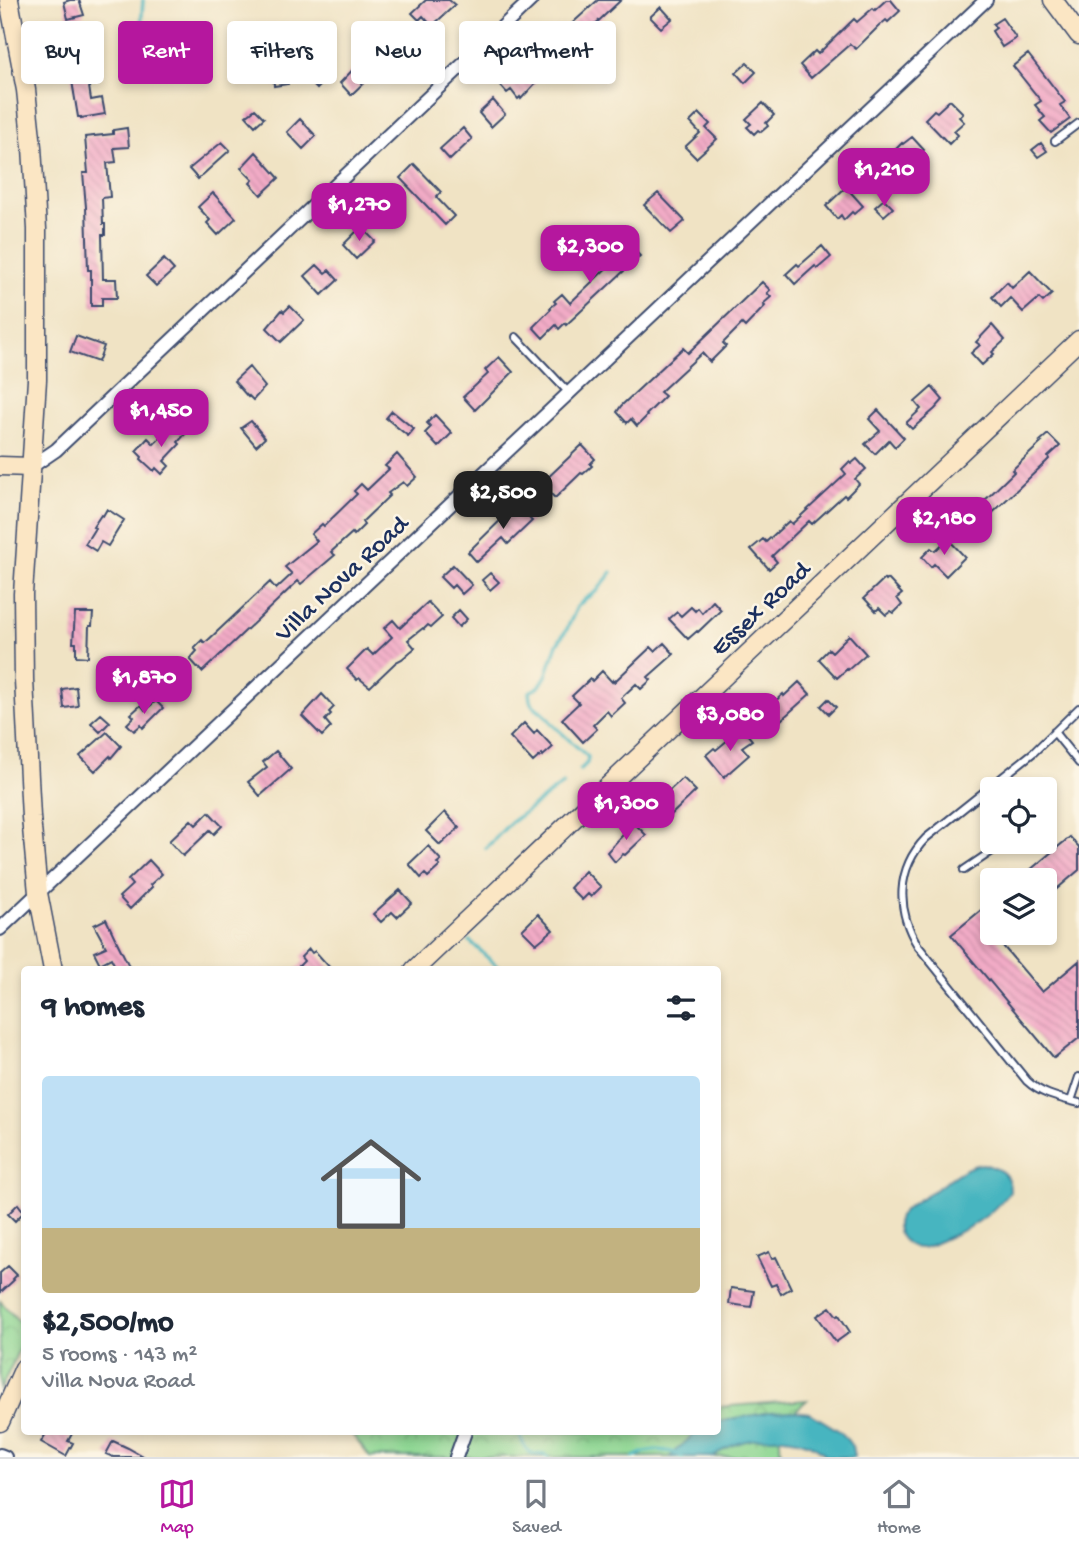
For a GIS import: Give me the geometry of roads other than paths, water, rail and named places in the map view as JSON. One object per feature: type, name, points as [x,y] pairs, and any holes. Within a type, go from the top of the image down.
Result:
[{"type":"street","points":[[9,0],[26,90],[37,229],[37,380],[23,594],[24,680],[38,893],[52,966]]},
{"type":"street","points":[[0,466],[31,467],[56,450],[531,0]]},
{"type":"street","name":"Villa Nova Road","points":[[0,929],[986,0]]},
{"type":"street","points":[[1053,0],[1079,35]]},
{"type":"street","name":"Essex Road","points":[[418,966],[1079,340]]},
{"type":"street","points":[[0,1422],[21,1375]]},
{"type":"street","points":[[456,1457],[464,1435]]},
{"type":"street","points":[[0,1455],[5,1457]]},
{"type":"lane","points":[[1055,141],[1079,123]]},
{"type":"lane","points":[[516,337],[569,393]]},
{"type":"lane","points":[[1002,777],[1034,752],[1079,708]]},
{"type":"lane","points":[[1054,732],[1079,763]]},
{"type":"lane","points":[[980,794],[917,847],[906,872],[902,900],[904,916],[918,946],[1027,1081],[1045,1094],[1079,1103]]},
{"type":"lane","points":[[964,870],[988,854]]},
{"type":"lane","points":[[1071,1101],[1079,1077]]},
{"type":"water","points":[[983,1164],[1003,1173],[1010,1185],[1010,1191],[994,1209],[970,1226],[923,1248],[912,1246],[902,1238],[897,1221],[906,1209],[952,1177]]},
{"type":"water","points":[[769,1412],[810,1413],[841,1432],[852,1446],[854,1457],[827,1457],[804,1442],[771,1438],[738,1443],[714,1457],[671,1457],[694,1435],[721,1435],[721,1421]]},
{"type":"waterway","points":[[142,21],[143,0]]},
{"type":"waterway","points":[[580,770],[587,763],[588,757],[534,706],[529,692],[539,687],[546,676],[557,644],[577,607],[597,591],[612,572]]},
{"type":"waterway","points":[[486,848],[510,823],[563,784]]},
{"type":"waterway","points":[[470,941],[497,966]]},
{"type":"waterway","points":[[520,1435],[529,1451],[548,1457]]},
{"type":"waterway","points":[[634,1457],[658,1450],[682,1457]]}]
